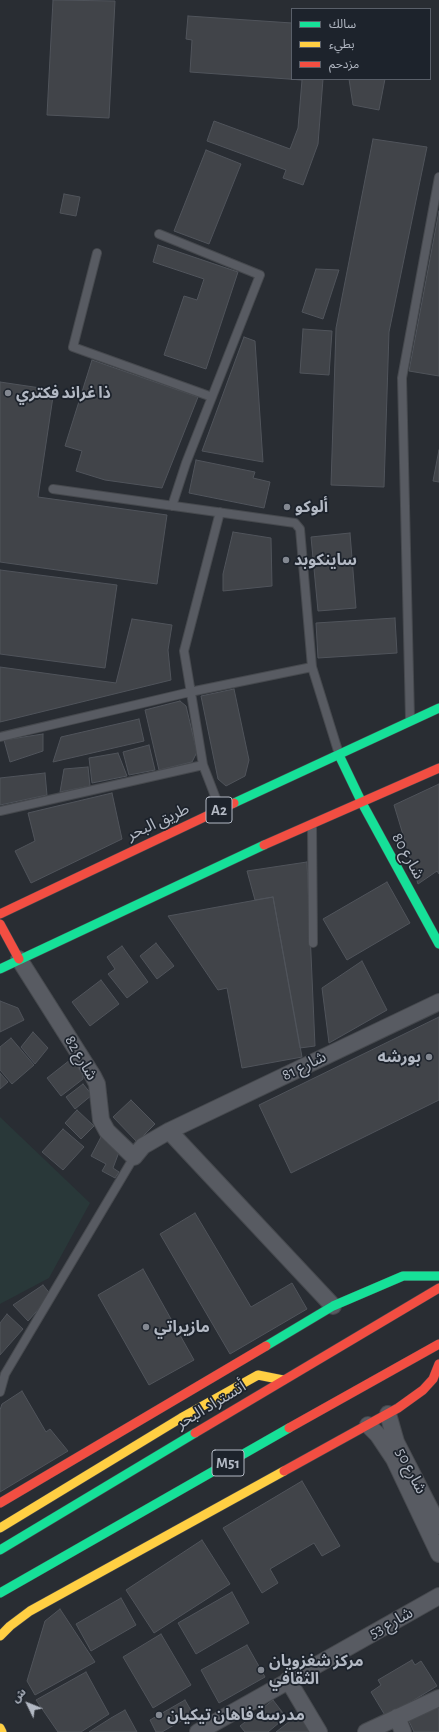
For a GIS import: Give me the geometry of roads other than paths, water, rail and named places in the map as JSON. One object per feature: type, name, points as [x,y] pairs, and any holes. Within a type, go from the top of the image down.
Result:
[{"type":"main road","name":"طريق البحر","points":[[0,914],[439,708]]},
{"type":"main road","name":"شارع 80","points":[[339,755],[362,803],[439,944]]},
{"type":"main road","points":[[0,969],[273,841],[439,768]]},
{"type":"main road","points":[[0,924],[19,959]]},
{"type":"main road","points":[[0,1503],[333,1306],[403,1276],[439,1276]]},
{"type":"main road","name":"أتستراد البحر","points":[[0,1550],[74,1504],[439,1288]]},
{"type":"main road","name":"M51","points":[[0,1593],[358,1388],[439,1344]]},
{"type":"main road","points":[[0,1636],[20,1618],[35,1608],[388,1414],[423,1390],[433,1379],[439,1364]]},
{"type":"main road","points":[[0,1528],[181,1418],[258,1375],[283,1380]]},
{"type":"main road","points":[[0,1604],[18,1584]]},
{"type":"main road","points":[[0,1728],[2,1732]]},
{"type":"street","name":"شارع 82","points":[[19,959],[93,1076],[97,1084],[101,1120],[107,1131],[134,1157]]},
{"type":"street","name":"شارع 81","points":[[134,1157],[143,1146],[169,1131],[439,1002]]},
{"type":"street","points":[[169,1131],[333,1306]]},
{"type":"street","name":"شارع 50","points":[[388,1414],[396,1442],[431,1519]]},
{"type":"street","points":[[368,1425],[387,1446],[431,1519],[439,1554]]},
{"type":"street","name":"شارع 53","points":[[198,1732],[437,1595]]},
{"type":"street","points":[[288,1680],[319,1732]]},
{"type":"street","points":[[366,1732],[439,1698]]},
{"type":"street","points":[[397,1717],[403,1732]]},
{"type":"lane","points":[[410,722],[402,378],[439,177]]},
{"type":"lane","points":[[159,234],[260,275],[186,463],[172,506]]},
{"type":"lane","points":[[97,253],[73,347],[212,397]]},
{"type":"lane","points":[[53,489],[295,523],[300,529],[312,667],[339,755]]},
{"type":"lane","points":[[220,512],[184,651],[203,765],[220,810]]},
{"type":"lane","points":[[0,737],[190,692],[312,667]]},
{"type":"lane","points":[[0,811],[203,765]]},
{"type":"lane","points":[[312,824],[313,943]]},
{"type":"lane","points":[[0,1392],[5,1374],[134,1157]]},
{"type":"place","name":"ذا غراند فكتري","points":[[8,393]]},
{"type":"place","name":"ألوكو","points":[[287,507]]},
{"type":"place","name":"ساينكوبد","points":[[286,560]]},
{"type":"place","name":"بورشه","points":[[429,1057]]},
{"type":"place","name":"مازيراتي","points":[[146,1327]]},
{"type":"place","name":"مركز شغزويان الثقافي","points":[[261,1670]]},
{"type":"place","name":"مدرسة فاهان تيكيان","points":[[159,1715]]}]
